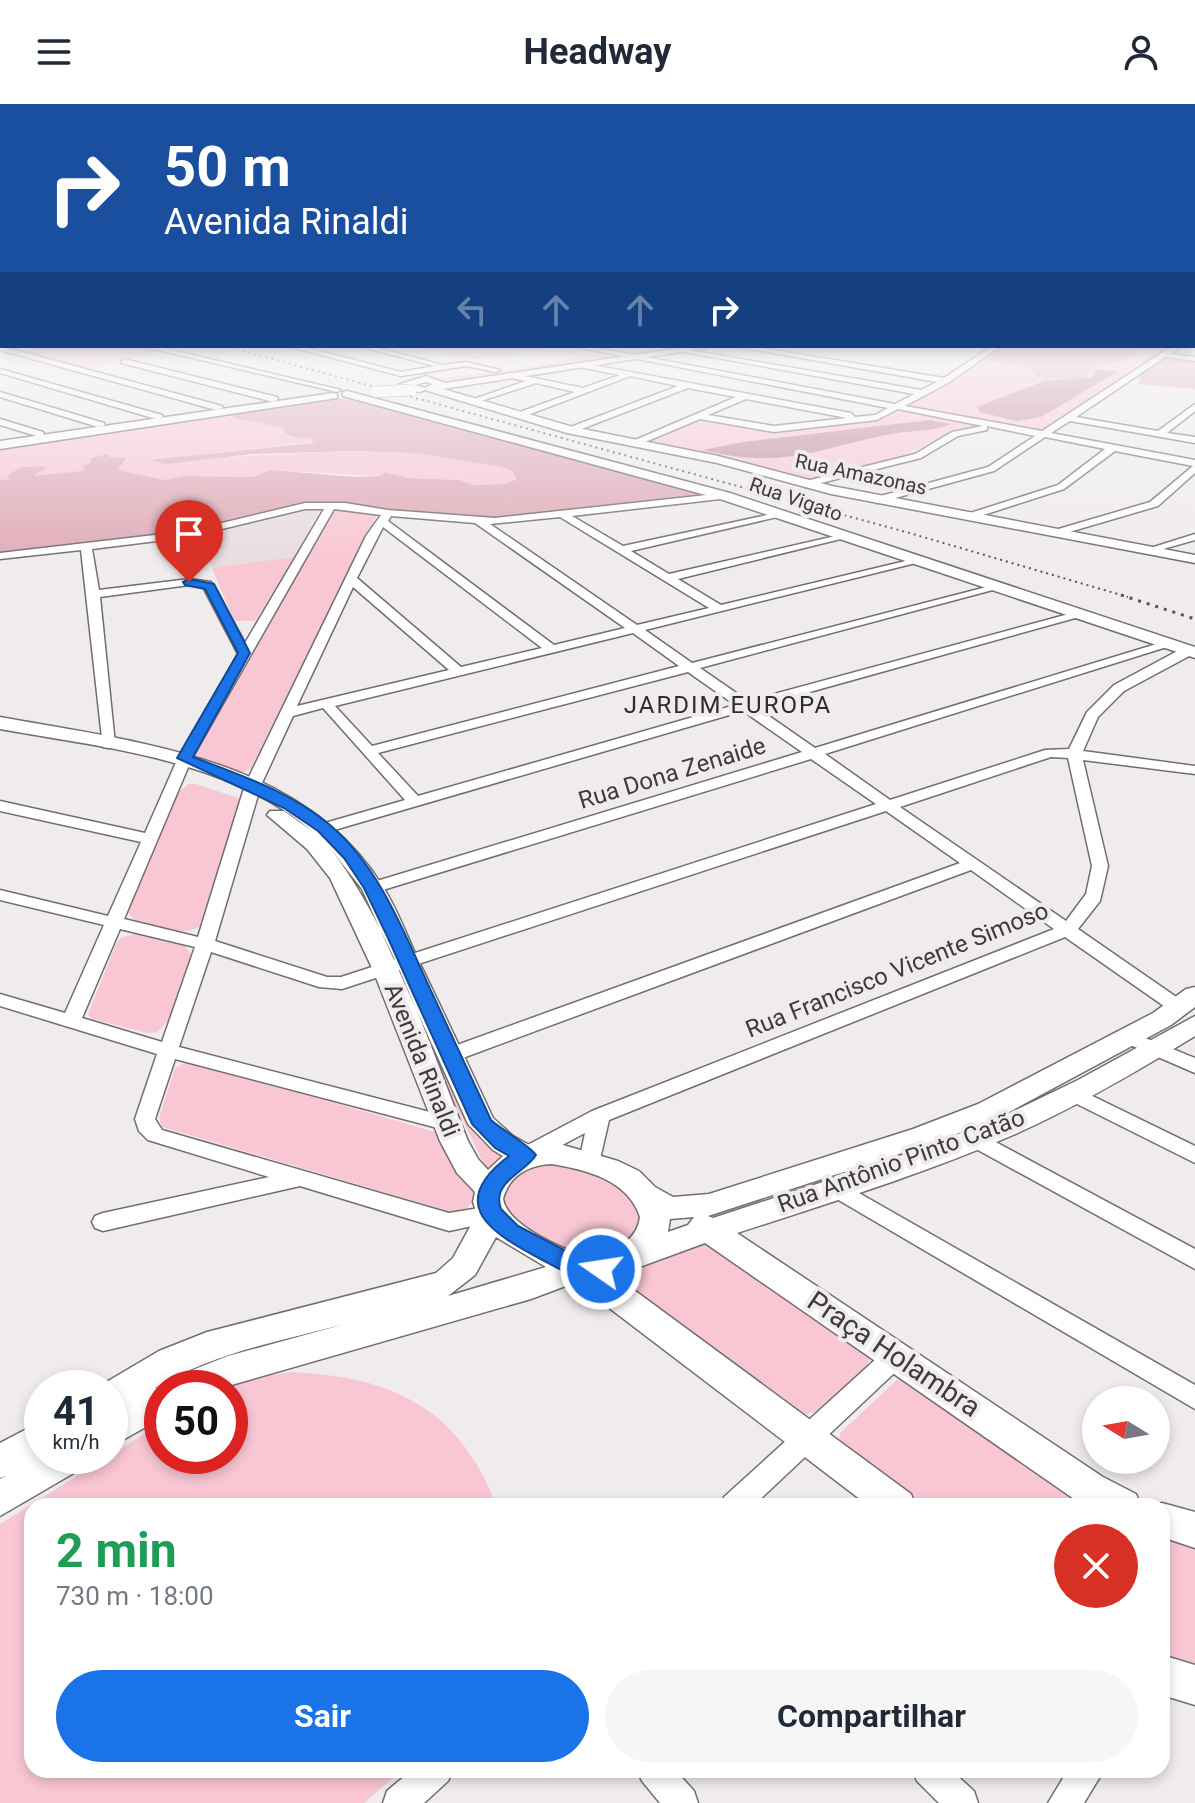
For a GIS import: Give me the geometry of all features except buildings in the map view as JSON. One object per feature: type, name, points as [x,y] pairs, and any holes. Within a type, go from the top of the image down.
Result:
[{"type":"street","points":[[34,404],[101,425]]},
{"type":"street","points":[[115,404],[159,417]]},
{"type":"street","points":[[205,404],[219,408]]},
{"type":"street","points":[[0,443],[40,434],[242,404]]},
{"type":"street","points":[[0,443],[263,404]]},
{"type":"street","name":"Rua Vigato","points":[[404,404],[725,496],[1191,652]]},
{"type":"street","name":"Rua Amazonas","points":[[483,404],[571,430],[638,442],[877,500],[1195,559]]},
{"type":"street","points":[[520,415],[549,404]]},
{"type":"street","points":[[571,430],[637,404]]},
{"type":"street","points":[[638,442],[726,404]]},
{"type":"street","points":[[790,404],[869,419]]},
{"type":"street","points":[[892,404],[1195,465]]},
{"type":"street","points":[[699,416],[774,429],[869,419],[904,404]]},
{"type":"street","points":[[877,500],[977,475],[1089,404]]},
{"type":"street","points":[[1160,434],[1195,407]]},
{"type":"street","points":[[1068,418],[1195,440]]},
{"type":"street","points":[[0,422],[40,434]]},
{"type":"street","points":[[805,484],[918,456],[955,434],[996,427]]},
{"type":"street","points":[[971,516],[1061,487],[1111,449]]},
{"type":"street","points":[[1059,532],[1154,504],[1195,465]]},
{"type":"street","points":[[0,556],[189,534],[296,507],[331,505],[384,517],[478,520],[564,515],[725,496]]},
{"type":"street","points":[[72,1019],[182,765],[331,505]]},
{"type":"street","points":[[564,515],[719,609]]},
{"type":"street","points":[[622,550],[781,515]]},
{"type":"street","points":[[384,517],[398,534],[550,648]]},
{"type":"street","points":[[384,517],[371,536],[252,792],[205,944],[145,1119],[149,1131],[449,1222],[461,1222],[491,1202]]},
{"type":"street","points":[[478,520],[1067,930],[1189,1009]]},
{"type":"street","points":[[371,536],[398,534]]},
{"type":"street","points":[[667,578],[844,537]]},
{"type":"street","points":[[1149,550],[1195,537]]},
{"type":"street","points":[[86,546],[94,594],[108,744]]},
{"type":"street","points":[[287,713],[918,561]]},
{"type":"street","points":[[351,579],[459,672]]},
{"type":"street","points":[[94,594],[182,583],[207,584],[244,653]]},
{"type":"street","points":[[368,751],[998,587]]},
{"type":"street","points":[[343,598],[372,597]]},
{"type":"street","points":[[324,828],[746,706],[1080,615]]},
{"type":"street","name":"Rua Dona Zenaide","points":[[373,888],[1167,645]]},
{"type":"street","points":[[1074,754],[1092,715],[1130,680],[1191,652]]},
{"type":"street","points":[[1096,668],[1130,680]]},
{"type":"street","points":[[327,705],[415,802]]},
{"type":"street","name":"Avenida Rinaldi","points":[[0,723],[108,744],[182,765],[290,804],[324,828],[350,854],[373,888],[449,1124],[467,1166],[509,1233],[583,1269]]},
{"type":"street","name":"Avenida Rinaldi","points":[[0,732],[182,765]]},
{"type":"street","points":[[0,895],[205,944],[326,983],[342,983],[1050,753],[1195,770]]},
{"type":"street","name":"Rua Francisco Vicente Simoso","points":[[527,1155],[599,1116],[1067,930],[1092,903],[1100,879],[1100,866],[1074,754]]},
{"type":"street","name":"Avenida Rinaldi","points":[[252,792],[295,827],[330,862],[453,1054],[482,1124],[503,1143],[527,1155],[552,1154],[590,1162],[627,1179],[653,1201]]},
{"type":"street","points":[[0,806],[150,839]]},
{"type":"street","points":[[453,1054],[973,864]]},
{"type":"street","points":[[0,1000],[72,1019],[169,1051],[449,1124]]},
{"type":"street","name":"Rua Antônio Pinto Catão","points":[[653,1201],[680,1208],[709,1205],[942,1129],[988,1111],[1128,1037],[1189,1009]]},
{"type":"street","name":"Rua Antônio Pinto Catão","points":[[639,1253],[838,1189],[975,1139],[1074,1094],[1156,1048],[1189,1009]]},
{"type":"street","points":[[1128,1037],[1195,1066]]},
{"type":"street","points":[[1074,1094],[1195,1155]]},
{"type":"street","points":[[590,1162],[599,1116]]},
{"type":"street","points":[[975,1139],[1195,1260]]},
{"type":"street","points":[[128,1386],[171,1361],[207,1346],[435,1288],[451,1281],[466,1268],[501,1173],[527,1155]]},
{"type":"street","points":[[103,1222],[304,1177]]},
{"type":"street","points":[[838,1189],[1195,1398]]},
{"type":"street","points":[[228,1370],[583,1269],[616,1264],[639,1253],[652,1235],[655,1219],[653,1201]]},
{"type":"street","name":"Praça Holambra","points":[[653,1201],[710,1229],[1107,1498]]},
{"type":"street","points":[[583,1269],[888,1498]]},
{"type":"street","points":[[743,1498],[897,1355]]},
{"type":"street","points":[[0,1462],[24,1448]]},
{"type":"street","points":[[0,1499],[41,1474]]},
{"type":"street","points":[[1170,1522],[1195,1530]]},
{"type":"street","points":[[1170,1677],[1195,1685]]},
{"type":"street","points":[[399,1803],[428,1778]]},
{"type":"street","points":[[660,1778],[682,1803]]},
{"type":"street","points":[[936,1778],[962,1803]]},
{"type":"street","points":[[1064,1803],[1082,1778]]},
{"type":"shaded area","points":[[290,404],[381,404],[704,495],[495,518],[314,502],[197,530],[0,553],[0,480],[11,479],[7,477],[28,467],[46,467],[34,476],[84,471],[83,466],[90,463],[91,458],[108,454],[110,457],[126,458],[118,470],[165,480],[184,476],[252,477],[271,470],[355,477],[380,476],[385,472],[407,478],[460,480],[472,485],[504,484],[517,479],[512,471],[502,467],[414,453],[252,454],[165,464],[150,460],[313,443],[312,437],[286,434],[284,428],[234,418],[230,413]]},
{"type":"shaded area","points":[[910,404],[1084,404],[1040,434]]},
{"type":"shaded area","points":[[984,404],[1062,404],[1041,417],[1016,421],[980,412],[977,407]]},
{"type":"shaded area","points":[[903,408],[982,426],[955,432],[901,456],[809,479],[648,441],[699,419],[776,431],[869,422]]},
{"type":"shaded area","points":[[230,413],[234,418],[285,428],[286,434],[300,438],[313,437],[314,442],[152,460],[355,451],[414,453],[502,467],[512,471],[517,479],[504,484],[472,485],[460,480],[407,478],[385,472],[380,476],[271,470],[252,477],[184,476],[165,480],[118,470],[124,461],[117,457],[91,463],[85,471],[33,477],[12,473],[14,479],[0,480],[0,447]]},
{"type":"shaded area","points":[[930,420],[951,424],[778,458],[731,456],[703,450],[743,442]]},
{"type":"shaded area","points":[[342,507],[375,514],[376,517],[251,768],[232,772],[196,759],[193,756],[334,509]]},
{"type":"shaded area","points":[[298,509],[319,511],[294,557],[212,568],[197,536]]},
{"type":"shaded area","points":[[294,557],[255,621],[234,621],[212,568]]},
{"type":"shaded area","points":[[188,784],[238,798],[241,802],[202,925],[174,932],[142,924],[128,912],[175,795]]},
{"type":"shaded area","points":[[134,934],[185,946],[191,954],[169,1020],[157,1032],[147,1033],[92,1019],[88,1014],[116,944],[121,938]]},
{"type":"shaded area","points":[[407,995],[414,996],[481,1141],[511,1156],[489,1170],[405,1000]]},
{"type":"shaded area","points":[[187,1062],[442,1134],[476,1197],[462,1215],[162,1127],[159,1118],[175,1068]]},
{"type":"shaded area","points":[[531,1163],[572,1164],[636,1197],[647,1226],[622,1248],[606,1257],[579,1255],[533,1235],[499,1208],[503,1179]]},
{"type":"shaded area","points":[[704,1241],[867,1352],[869,1361],[865,1369],[815,1412],[803,1415],[614,1279],[615,1274]]},
{"type":"shaded area","points":[[292,1372],[361,1381],[391,1391],[418,1404],[442,1422],[463,1444],[493,1498],[42,1498],[80,1474],[128,1474],[128,1444],[144,1434],[144,1474],[248,1474],[248,1380]]},
{"type":"shaded area","points":[[898,1379],[908,1379],[1087,1498],[903,1498],[839,1444],[840,1433]]},
{"type":"shaded area","points":[[24,1509],[24,1778],[393,1778],[364,1803],[0,1803],[0,1524]]},
{"type":"shaded area","points":[[1170,1531],[1195,1539],[1195,1666],[1170,1658]]},
{"type":"railway","points":[[438,404],[906,532],[1128,597]]},
{"type":"railway","points":[[1121,595],[1195,619]]},
{"type":"district","name":"JARDIM EUROPA","points":[[728,705]]},
{"type":"route","points":[[189,582],[210,586],[244,653],[185,758],[273,794],[324,828],[350,854],[373,888],[453,1054],[482,1124],[503,1143],[525,1155],[501,1173],[490,1190],[488,1203],[492,1214],[509,1233],[578,1268],[589,1271],[601,1269]]}]
